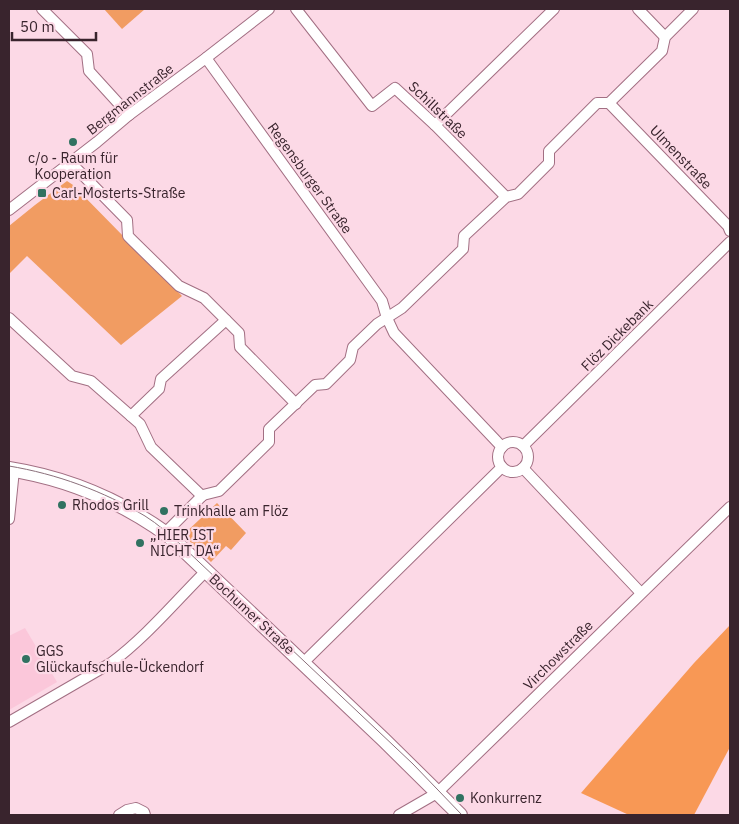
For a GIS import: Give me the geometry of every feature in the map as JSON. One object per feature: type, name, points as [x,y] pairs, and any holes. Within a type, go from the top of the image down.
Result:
[{"type":"main road","name":"Bochumer Straße","points":[[11,469],[46,476],[78,487],[144,518],[165,533],[396,751],[460,815]]},
{"type":"street","points":[[42,9],[87,54],[89,71],[129,115]]},
{"type":"street","name":"Bergmannstraße","points":[[10,205],[97,142],[129,115],[269,9]]},
{"type":"street","name":"Schillstraße","points":[[296,9],[372,106],[395,88],[506,198]]},
{"type":"street","points":[[435,126],[554,9]]},
{"type":"street","points":[[638,9],[665,37]]},
{"type":"street","points":[[165,533],[202,496],[219,491],[269,442],[269,429],[315,385],[326,384],[350,360],[353,347],[377,324],[402,308],[463,249],[464,236],[506,198],[518,194],[549,164],[549,151],[598,103],[609,103],[662,51],[665,37],[693,9]]},
{"type":"street","name":"Regensburger Straße","points":[[206,58],[382,301],[394,332],[502,447]]},
{"type":"street","name":"Ulmenstraße","points":[[609,103],[728,226],[730,232]]},
{"type":"street","points":[[70,162],[127,220],[128,236],[179,286],[204,298],[239,333],[240,347],[296,404]]},
{"type":"street","name":"Flöz Dickebank","points":[[523,446],[730,242]]},
{"type":"street","points":[[9,318],[72,376],[91,380],[132,416],[140,424],[151,447],[202,496]]},
{"type":"street","points":[[132,416],[158,389],[161,378],[226,320]]},
{"type":"street","points":[[515,442],[523,446],[528,455],[523,468],[510,472],[502,467],[498,459],[499,450],[502,447],[515,442]]},
{"type":"street","points":[[303,663],[502,467]]},
{"type":"street","points":[[523,468],[641,592]]},
{"type":"street","points":[[9,519],[11,469]]},
{"type":"street","name":"Virchowstraße","points":[[399,815],[438,793],[641,592],[730,507]]},
{"type":"street","points":[[9,722],[111,663],[126,652],[206,571]]},
{"type":"street","points":[[119,815],[127,810],[136,808],[144,812],[145,815]]},
{"type":"shaded area","points":[[104,9],[145,9],[122,29]]},
{"type":"shaded area","points":[[67,181],[182,296],[121,345],[27,256],[9,274],[9,226]]},
{"type":"shaded area","points":[[217,503],[246,533],[231,550],[226,546],[211,562],[183,535]]},
{"type":"shaded area","points":[[730,625],[730,747],[694,815],[629,815],[581,793],[694,663]]},
{"type":"shaded area","name":"GGS Glückaufschule-Ückendorf","points":[[25,628],[57,682],[9,710],[9,636]]},
{"type":"tram line","points":[[9,466],[45,474],[96,491],[129,507],[159,526],[413,764],[462,815]]},
{"type":"place","name":"c/o - Raum für Kooperation","points":[[73,142]]},
{"type":"place","name":"Carl-Mosterts-Straße","points":[[42,193]]},
{"type":"place","name":"Rhodos Grill","points":[[62,505]]},
{"type":"place","name":"Trinkhalle am Flöz","points":[[164,511]]},
{"type":"place","name":"„HIER IST NICHT DA“","points":[[140,543]]},
{"type":"place","name":"GGS Glückaufschule-Ückendorf","points":[[26,659]]},
{"type":"place","name":"Konkurrenz","points":[[460,798]]}]
